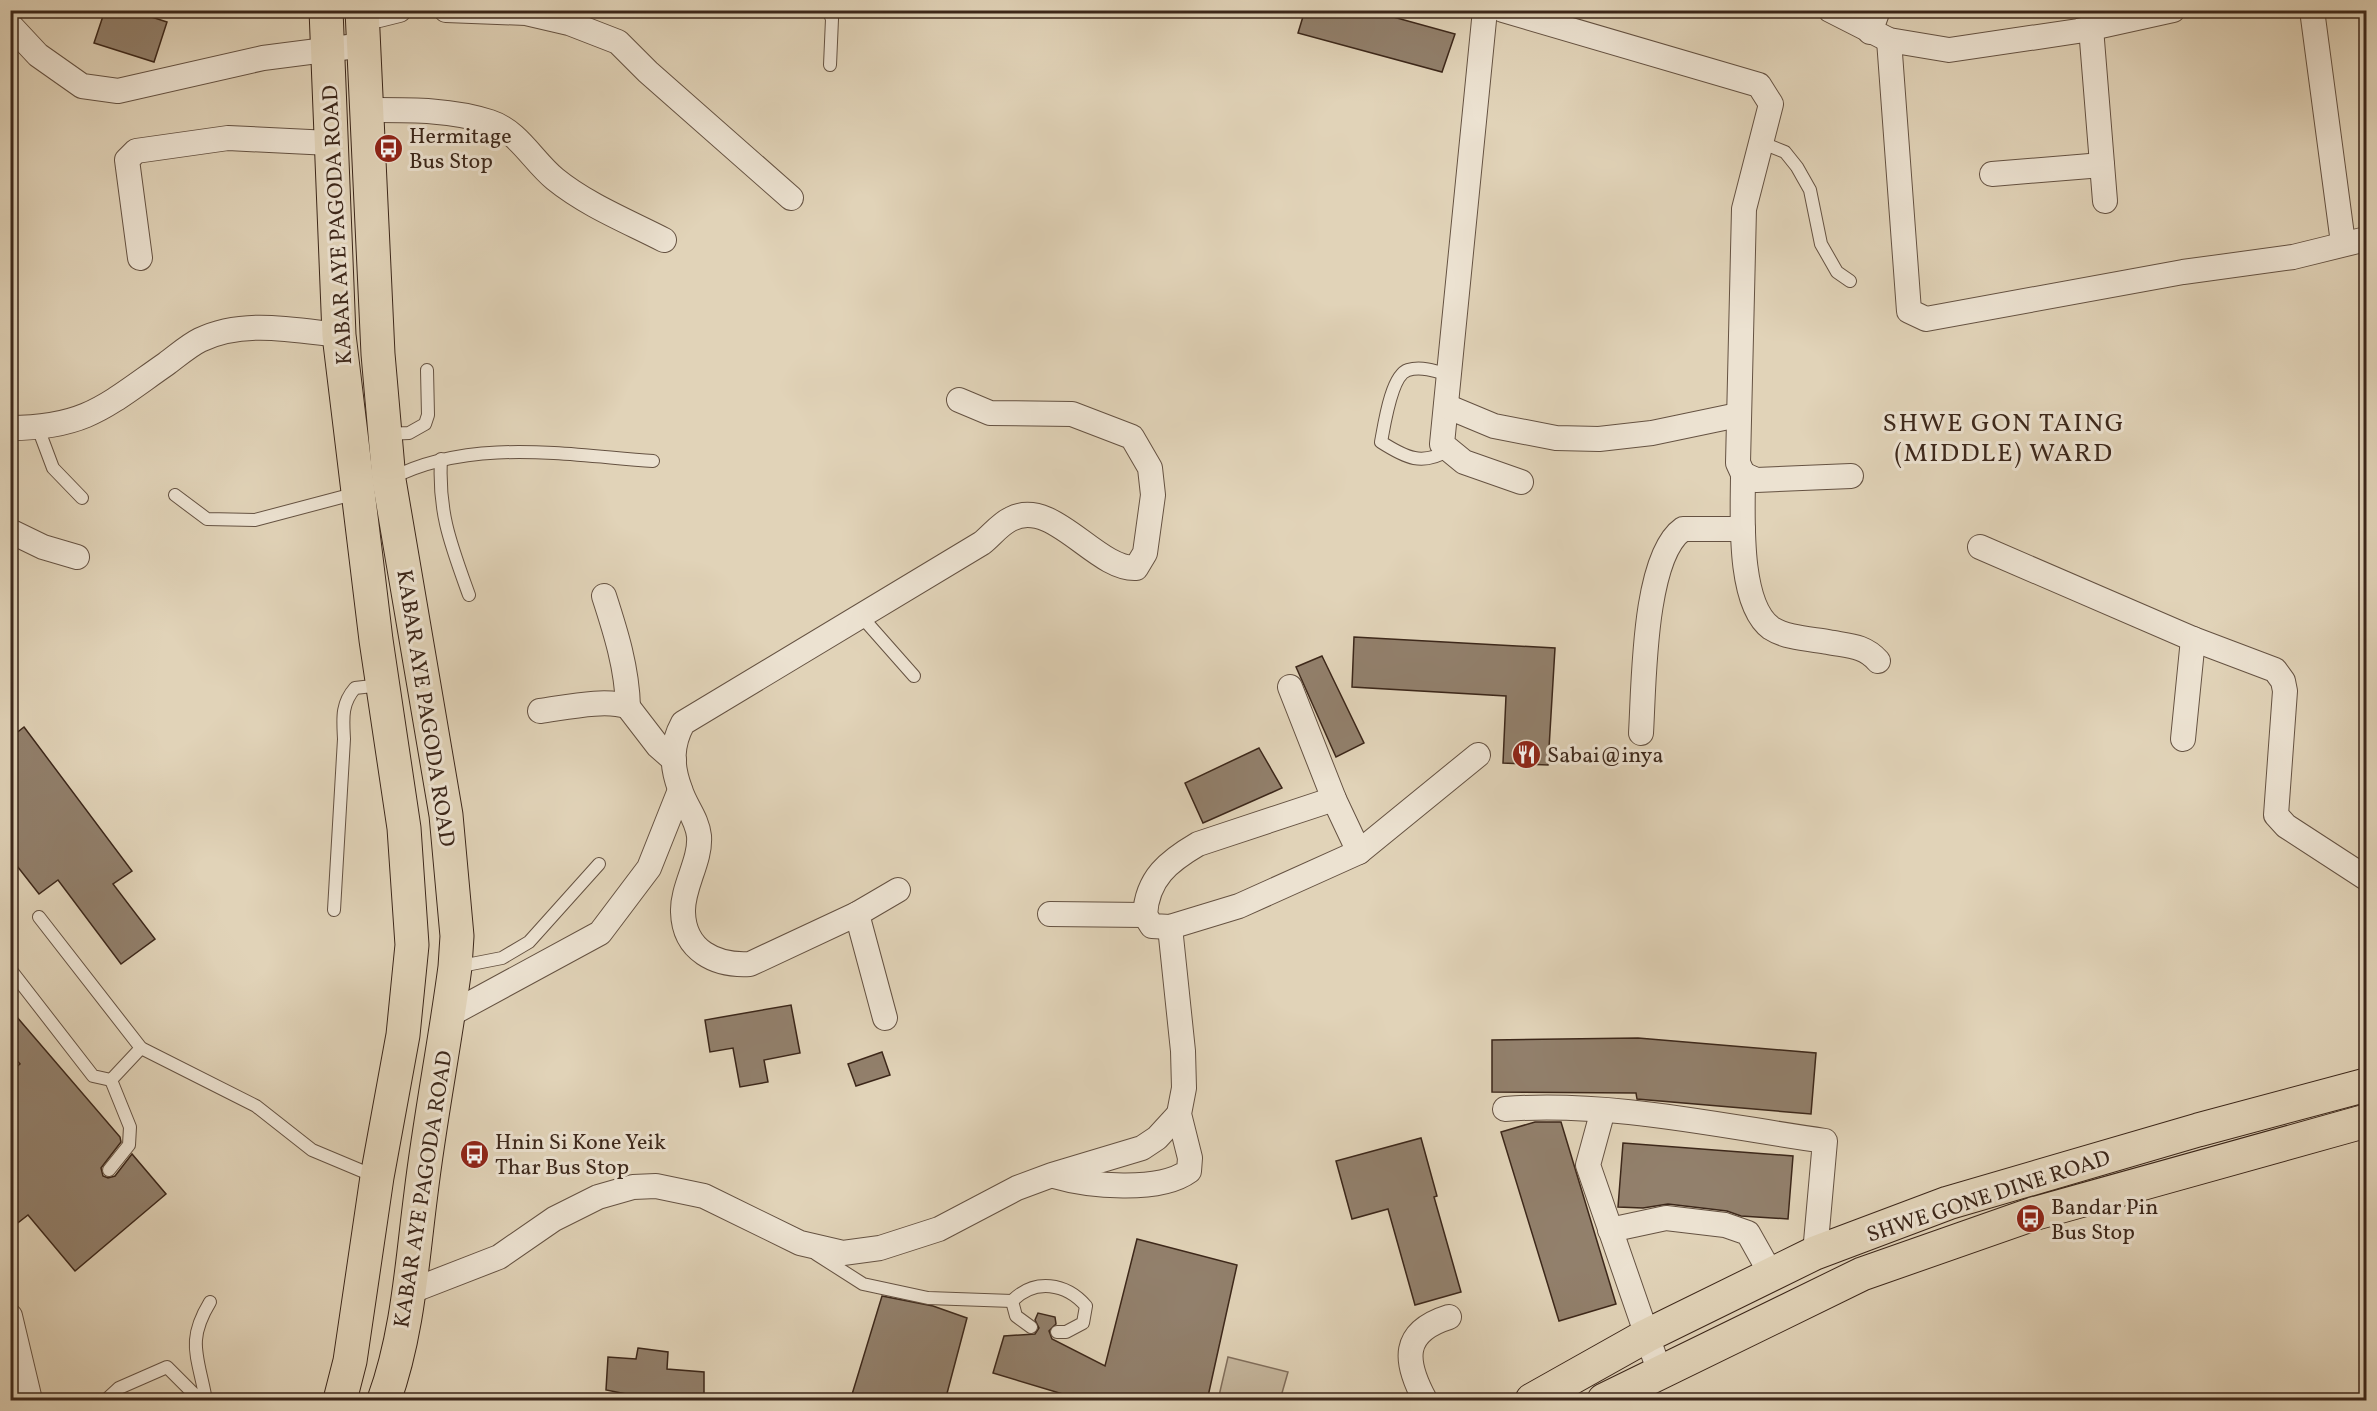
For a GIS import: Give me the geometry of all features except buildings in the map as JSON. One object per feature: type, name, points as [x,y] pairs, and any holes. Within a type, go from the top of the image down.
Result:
[{"type":"main road","name":"KABAR AYE PAGODA ROAD","points":[[326,10],[339,335],[376,640],[404,828],[412,945],[403,1035],[377,1178],[352,1351],[340,1401]]},
{"type":"main road","name":"KABAR AYE PAGODA ROAD","points":[[380,12],[364,45],[378,354],[389,480],[451,851],[457,936],[455,967],[409,1292],[392,1378],[384,1401]]},
{"type":"main road","points":[[376,640],[416,636]]},
{"type":"main road","points":[[404,828],[451,851]]},
{"type":"main road","name":"SHWE GONE DINE ROAD","points":[[1532,1401],[1646,1336],[1771,1274],[1815,1259],[1948,1203],[2198,1130],[2367,1085]]},
{"type":"main road","name":"SHWE GONE DINE ROAD","points":[[1604,1401],[1815,1292],[1862,1274],[2033,1214],[2367,1121]]},
{"type":"main road","points":[[373,1212],[415,1242]]},
{"type":"street","points":[[446,10],[525,13],[569,23],[618,42],[648,72],[791,198]]},
{"type":"street","points":[[1485,10],[1442,444],[1464,462],[1521,482]]},
{"type":"street","points":[[1503,10],[1759,85],[1771,104],[1744,209],[1738,463],[1743,474],[1743,529],[1748,585],[1762,617],[1771,627],[1784,634],[1868,650],[1878,661]]},
{"type":"street","points":[[1830,10],[1949,50],[2091,28],[2173,10]]},
{"type":"street","points":[[2312,10],[2343,243]]},
{"type":"street","points":[[10,25],[38,55],[82,86],[118,91],[263,58],[364,45]]},
{"type":"street","points":[[1879,27],[1909,311],[1926,319],[2183,272],[2293,257],[2367,239]]},
{"type":"street","points":[[2091,28],[2105,201]]},
{"type":"street","points":[[366,110],[416,110],[491,122],[512,134],[554,178],[581,198],[664,240]]},
{"type":"street","points":[[140,258],[127,160],[136,151],[228,138],[330,143]]},
{"type":"street","points":[[1992,174],[2102,165]]},
{"type":"street","points":[[10,428],[38,428],[67,424],[96,412],[200,340],[220,333],[246,328],[275,328],[339,335]]},
{"type":"street","points":[[898,890],[857,914],[750,964],[733,965],[714,960],[695,949],[683,912],[699,838],[696,819],[680,790],[673,741],[683,723],[982,543],[1011,519],[1030,515],[1044,519],[1126,568],[1136,568],[1145,553],[1153,495],[1150,468],[1131,437],[1072,414],[990,412],[959,400]]},
{"type":"street","points":[[1446,406],[1494,426],[1556,438],[1599,439],[1652,433],[1738,415]]},
{"type":"street","points":[[1743,474],[1756,480],[1851,476]]},
{"type":"street","points":[[1641,733],[1648,615],[1655,583],[1676,533],[1683,529],[1743,529]]},
{"type":"street","points":[[10,531],[43,547],[77,557]]},
{"type":"street","points":[[1980,547],[2193,639],[2275,670],[2285,691],[2276,815],[2286,826],[2367,878]]},
{"type":"street","points":[[604,596],[621,649],[627,681],[628,707],[658,746],[674,760]]},
{"type":"street","points":[[2183,739],[2193,639]]},
{"type":"street","points":[[1290,687],[1334,800],[1359,852]]},
{"type":"street","points":[[540,711],[609,704],[628,707]]},
{"type":"street","points":[[1334,800],[1198,844],[1178,856],[1160,871],[1151,886],[1145,915],[1152,926],[1170,927],[1239,906],[1359,852],[1478,755]]},
{"type":"street","points":[[448,1015],[600,933],[649,868],[680,790]]},
{"type":"street","points":[[857,914],[885,1018]]},
{"type":"street","points":[[1050,915],[1145,915]]},
{"type":"street","points":[[1052,1175],[1098,1185],[1139,1185],[1182,1176],[1189,1171],[1190,1158],[1179,1114],[1184,1088],[1183,1051],[1170,927]]},
{"type":"street","points":[[1505,1109],[1533,1107],[1603,1110],[1824,1141],[1815,1259]]},
{"type":"street","points":[[1603,1110],[1588,1165],[1660,1373]]},
{"type":"street","points":[[409,1292],[499,1257],[555,1219],[598,1197],[633,1187],[656,1186],[704,1197],[800,1243],[843,1253],[880,1248],[939,1229],[984,1205],[1052,1175],[1142,1148],[1157,1138],[1179,1114]]},
{"type":"street","points":[[1610,1230],[1666,1218],[1725,1225],[1748,1233],[1771,1274]]},
{"type":"street","points":[[10,1316],[30,1401]]},
{"type":"street","points":[[1425,1401],[1413,1380],[1410,1347],[1418,1332],[1433,1322],[1449,1317]]},
{"type":"lane","points":[[828,10],[832,20],[830,65]]},
{"type":"lane","points":[[1760,142],[1785,152],[1797,167],[1810,190],[1821,244],[1837,272],[1850,281]]},
{"type":"lane","points":[[1449,375],[1423,368],[1406,370],[1401,375],[1388,404],[1381,442],[1405,457],[1436,458],[1449,450]]},
{"type":"lane","points":[[385,434],[408,433],[425,424],[428,415],[428,370]]},
{"type":"lane","points":[[38,428],[53,468],[82,498]]},
{"type":"lane","points":[[389,480],[412,468],[441,459],[518,451],[653,461]]},
{"type":"lane","points":[[441,459],[439,490],[445,528],[469,595]]},
{"type":"lane","points":[[175,495],[207,519],[255,520],[358,493]]},
{"type":"lane","points":[[861,616],[914,676]]},
{"type":"lane","points":[[334,910],[344,739],[342,711],[347,697],[355,688],[382,684]]},
{"type":"lane","points":[[455,967],[502,958],[529,942],[599,864]]},
{"type":"lane","points":[[39,917],[141,1048],[256,1106],[312,1150],[377,1178]]},
{"type":"lane","points":[[10,969],[93,1076],[111,1080]]},
{"type":"lane","points":[[111,1080],[141,1048]]},
{"type":"lane","points":[[109,1170],[129,1145],[130,1127],[111,1080]]},
{"type":"lane","points":[[800,1243],[863,1284],[928,1298],[1012,1301],[1022,1291],[1038,1286],[1058,1287],[1076,1295],[1086,1306],[1083,1323],[1066,1332],[1057,1332]]},
{"type":"lane","points":[[1012,1301],[1016,1316],[1031,1327]]},
{"type":"lane","points":[[106,1401],[119,1388],[167,1367],[198,1398],[203,1400],[205,1395],[196,1349],[195,1330],[210,1302]]},
{"type":"shaded area","points":[[1228,1357],[1288,1372],[1280,1400],[1218,1400]]},
{"type":"place","name":"Hermitage Bus Stop","points":[[388,148]]},
{"type":"place","name":"Sabai@inya","points":[[1526,754]]},
{"type":"place","name":"Hnin Si Kone Yeik Thar Bus Stop","points":[[474,1154]]},
{"type":"place","name":"Bandar Pin Bus Stop","points":[[2030,1219]]},
{"type":"district","name":"SHWE GON TAING (MIDDLE) WARD","points":[[2004,436]]}]
